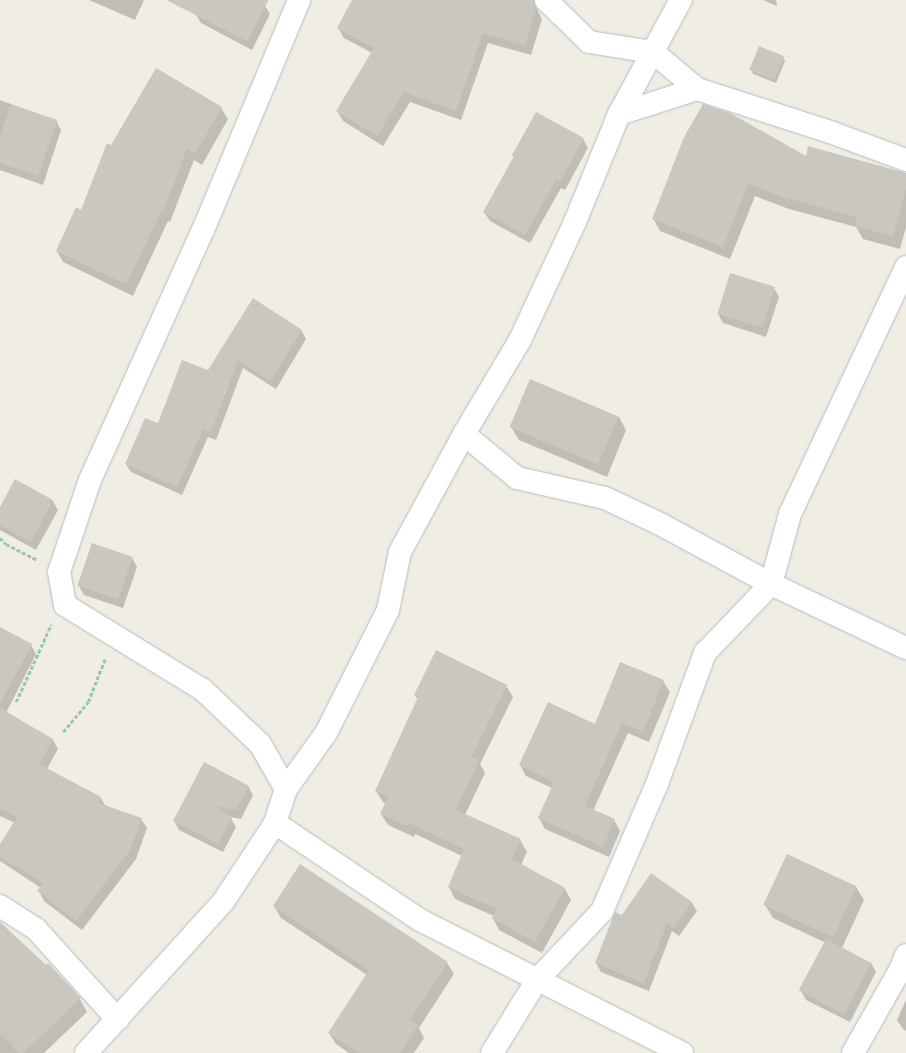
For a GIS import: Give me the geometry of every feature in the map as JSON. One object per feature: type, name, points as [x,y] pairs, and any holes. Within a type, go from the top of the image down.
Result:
[{"type":"street","points":[[286,789],[260,744],[203,690],[65,605],[59,572],[90,480],[206,222],[299,0]]},
{"type":"street","points":[[546,0],[589,42],[652,52],[697,89],[830,132],[906,160]]},
{"type":"street","points":[[86,1053],[118,1020],[223,902],[274,823],[286,789],[326,733],[388,610],[400,552],[464,434],[520,340],[575,222],[619,114],[681,0]]},
{"type":"street","points":[[619,114],[697,89]]},
{"type":"street","points":[[492,1053],[537,980],[602,911],[657,784],[705,653],[771,584],[790,514],[906,267]]},
{"type":"street","points":[[464,434],[517,478],[605,498],[660,524],[771,584],[906,648]]},
{"type":"street","points":[[274,823],[420,920],[682,1053]]},
{"type":"street","points":[[0,906],[36,929],[118,1020]]},
{"type":"street","points":[[853,1053],[900,970],[906,955]]},
{"type":"path","points":[[0,538],[6,544],[59,572]]},
{"type":"path","points":[[16,702],[47,631],[65,605]]},
{"type":"path","points":[[63,732],[88,702],[114,634]]},
{"type":"building","points":[[166,0],[268,0],[247,41]]},
{"type":"building","points":[[352,0],[534,0],[536,8],[525,46],[483,33],[456,111],[404,92],[377,136],[336,111],[374,48],[337,28]]},
{"type":"building","points":[[759,46],[784,56],[774,80],[749,70]]},
{"type":"building","points":[[156,68],[222,107],[195,154],[187,149],[163,211],[162,210],[126,284],[56,251],[76,207],[81,210],[107,143],[111,145]]},
{"type":"building","points":[[11,104],[57,120],[38,176],[0,163],[0,136]]},
{"type":"building","points":[[703,104],[730,113],[806,156],[808,146],[906,173],[906,188],[893,236],[855,226],[857,217],[782,197],[748,184],[723,247],[652,219],[684,137]]},
{"type":"building","points":[[536,112],[584,138],[560,182],[556,180],[525,235],[483,212]]},
{"type":"building","points":[[730,273],[775,287],[762,328],[717,314]]},
{"type":"building","points":[[253,298],[302,330],[270,381],[238,360],[211,432],[203,429],[177,487],[125,464],[145,418],[158,423],[182,360],[208,370]]},
{"type":"building","points":[[530,379],[618,417],[598,464],[510,427]]},
{"type":"building","points":[[15,479],[53,500],[31,542],[0,525],[0,507]]},
{"type":"building","points":[[92,543],[133,557],[118,600],[77,586]]},
{"type":"building","points":[[0,627],[32,644],[0,704]]},
{"type":"building","points":[[436,650],[507,685],[471,757],[479,760],[456,810],[521,839],[512,859],[565,888],[535,942],[492,918],[497,909],[448,887],[464,849],[409,823],[407,826],[380,814],[388,797],[375,791],[418,697],[414,695]]},
{"type":"building","points":[[620,662],[664,680],[643,732],[622,723],[585,806],[615,819],[603,847],[538,818],[554,782],[519,765],[548,702],[595,724]]},
{"type":"building","points":[[0,708],[53,739],[39,764],[101,797],[98,803],[142,818],[130,850],[76,921],[37,891],[43,883],[0,857],[0,844],[17,817],[0,809]]},
{"type":"building","points":[[204,762],[249,786],[236,810],[215,806],[232,818],[218,844],[173,821]]},
{"type":"building","points":[[787,854],[857,887],[833,937],[763,905]]},
{"type":"building","points":[[300,864],[448,962],[410,1020],[418,1025],[400,1053],[359,1053],[328,1033],[369,970],[273,906]]},
{"type":"building","points":[[651,873],[692,902],[674,928],[667,923],[644,983],[595,963],[615,912],[622,915]]},
{"type":"building","points":[[0,922],[46,965],[48,963],[81,998],[23,1053],[19,1053],[0,1033]]},
{"type":"building","points":[[826,939],[871,963],[844,1014],[799,990]]}]
